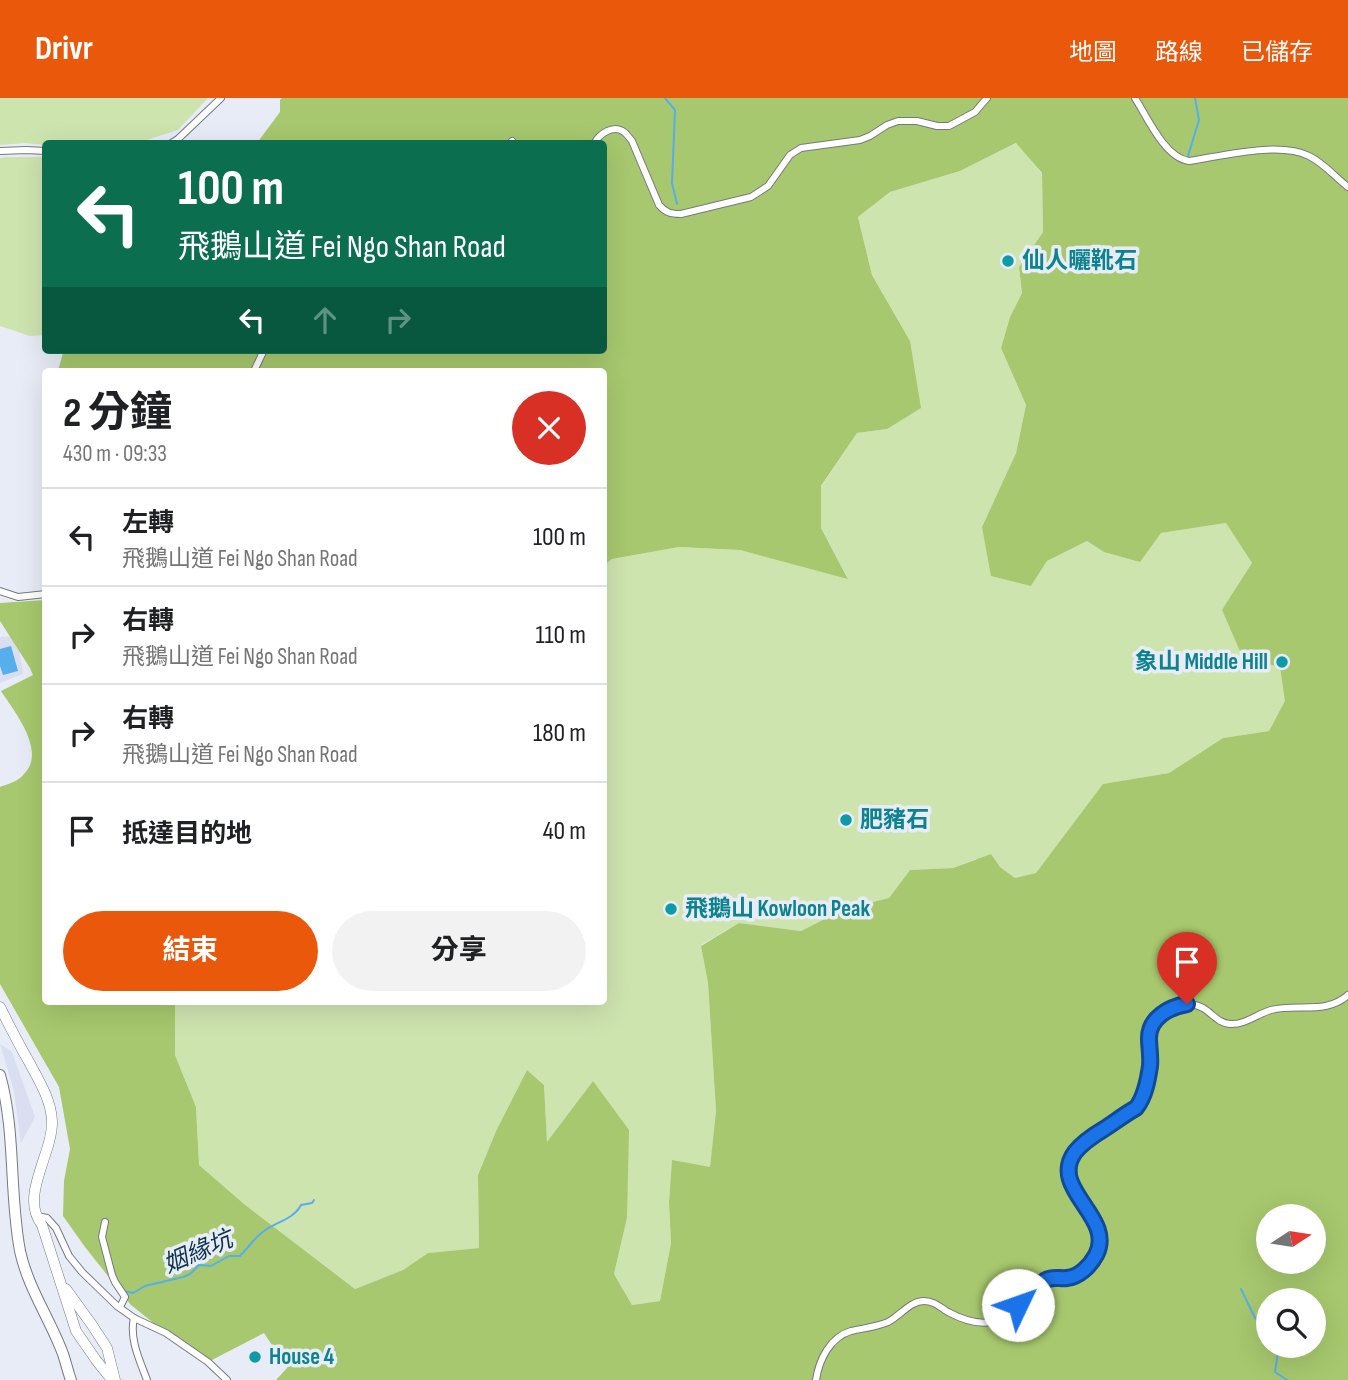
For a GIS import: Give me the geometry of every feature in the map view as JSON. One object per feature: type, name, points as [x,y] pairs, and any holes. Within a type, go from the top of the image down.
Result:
[{"type":"main road","points":[[0,1007],[41,1085],[51,1113],[51,1141],[41,1167],[34,1199],[76,1331],[113,1380]]},
{"type":"main road","points":[[0,1075],[7,1111],[15,1216],[21,1256],[37,1301],[63,1354],[80,1380]]},
{"type":"main road","points":[[61,1282],[107,1348],[113,1380]]},
{"type":"main road","points":[[83,1342],[86,1331],[92,1329],[97,1332]]},
{"type":"main road","points":[[63,1354],[71,1380]]},
{"type":"street","points":[[176,140],[221,98]]},
{"type":"street","points":[[596,140],[599,135],[610,130],[625,132],[632,141],[659,205],[670,214],[681,214],[751,197],[768,186],[790,155],[802,148],[860,141],[898,121],[948,126],[975,112],[987,98]]},
{"type":"street","points":[[1135,98],[1165,146],[1180,160],[1286,149],[1306,154],[1316,160],[1330,169],[1348,187]]},
{"type":"street","points":[[0,151],[42,151]]},
{"type":"street","points":[[0,591],[18,597],[42,594]]},
{"type":"street","points":[[816,1380],[826,1352],[836,1338],[850,1331],[890,1321],[918,1301],[930,1302],[971,1321],[993,1322],[1014,1309],[1047,1280],[1074,1276],[1089,1265],[1099,1247],[1099,1233],[1094,1219],[1071,1183],[1070,1163],[1074,1153],[1084,1142],[1140,1103],[1150,1065],[1152,1024],[1167,1010],[1193,1005],[1202,1008],[1220,1022],[1237,1024],[1279,1008],[1337,1003],[1348,995]]},
{"type":"street","points":[[41,1219],[47,1218],[57,1228],[68,1254],[82,1272],[120,1307],[134,1318],[166,1333],[208,1362],[227,1380]]},
{"type":"street","points":[[105,1222],[102,1237],[112,1275],[125,1297],[120,1307]]},
{"type":"street","points":[[134,1318],[131,1328],[133,1339],[147,1380]]},
{"type":"shaded area","points":[[14,636],[18,643],[23,674],[0,683],[0,637]]},
{"type":"shaded area","points":[[0,1044],[12,1052],[35,1117],[21,1143],[14,1091]]},
{"type":"green space","points":[[0,98],[208,98],[178,130],[146,140],[42,140],[42,145],[0,145]]},
{"type":"green space","points":[[282,98],[1348,98],[1348,1380],[276,1380],[287,1368],[264,1333],[208,1362],[131,1305],[63,1216],[64,1181],[70,1149],[59,1087],[0,984],[0,787],[22,776],[30,765],[32,754],[26,731],[1,691],[33,675],[0,621],[0,603],[42,600],[42,1005],[175,1005],[175,1055],[196,1107],[199,1165],[244,1204],[355,1289],[403,1270],[428,1253],[479,1248],[478,1175],[496,1131],[527,1070],[544,1085],[547,1142],[593,1081],[629,1130],[627,1218],[614,1274],[632,1305],[660,1301],[671,1243],[669,1202],[672,1160],[710,1167],[716,1111],[708,983],[701,946],[739,923],[801,931],[844,909],[889,898],[910,870],[953,868],[991,854],[1000,867],[1015,878],[1036,873],[1103,784],[1169,773],[1223,738],[1269,731],[1285,701],[1280,667],[1243,658],[1222,610],[1252,563],[1226,523],[1161,533],[1140,562],[1104,552],[1087,541],[1047,561],[1031,586],[991,576],[982,527],[1016,453],[1026,405],[1001,348],[1010,317],[1022,293],[1019,267],[1043,232],[1042,173],[1016,143],[960,171],[890,192],[858,217],[872,275],[910,341],[921,408],[887,429],[857,433],[821,486],[821,528],[848,579],[740,550],[679,547],[612,559],[607,563],[607,368],[59,368],[63,354],[607,354],[607,140],[259,140],[280,112]]},
{"type":"green space","points":[[1017,143],[1042,174],[1043,232],[1019,267],[1022,293],[1010,317],[1001,348],[1026,405],[1016,453],[982,527],[1031,586],[1047,561],[1087,541],[1104,552],[1161,533],[1226,523],[1252,563],[1280,667],[1286,701],[1269,731],[1223,738],[1169,773],[1104,784],[1036,873],[1015,878],[1000,867],[976,859],[953,868],[910,870],[889,898],[844,909],[801,931],[739,923],[701,945],[708,983],[716,1111],[710,1168],[672,1161],[669,1202],[671,1243],[660,1301],[632,1305],[614,1274],[627,1218],[593,1081],[547,1143],[544,1085],[527,1070],[496,1131],[478,1175],[479,1248],[428,1253],[403,1270],[355,1289],[244,1204],[199,1165],[196,1107],[175,1055],[175,1005],[607,1005],[607,563],[612,559],[679,547],[740,550],[848,578],[821,528],[821,487],[857,433],[887,429],[910,341],[872,275],[858,217],[890,192],[960,171]]},
{"type":"green space","points":[[42,157],[42,335],[30,336],[0,326],[0,158]]},
{"type":"water","points":[[11,646],[18,671],[3,675],[0,649]]},
{"type":"waterway","points":[[665,98],[675,110],[672,183],[677,204]]},
{"type":"waterway","points":[[1188,156],[1199,120],[1195,98]]},
{"type":"waterway","name":"姻緣坑","points":[[124,1291],[133,1293],[145,1286],[183,1277],[199,1265],[211,1266],[229,1256],[240,1256],[261,1233],[289,1217],[301,1205],[314,1200]]},
{"type":"waterway","points":[[1241,1289],[1256,1319]]},
{"type":"waterway","points":[[1277,1358],[1275,1372],[1287,1380]]},
{"type":"place","name":"仙人曬靴石","points":[[1008,261]]},
{"type":"place","name":"象山 Middle Hill","points":[[1282,662]]},
{"type":"place","name":"肥豬石","points":[[846,820]]},
{"type":"place","name":"飛鵝山 Kowloon Peak","points":[[671,909]]},
{"type":"place","name":"House 4","points":[[255,1357]]},
{"type":"route","points":[[1018,1305],[1047,1280],[1070,1278],[1079,1274],[1096,1255],[1099,1233],[1094,1219],[1071,1183],[1070,1163],[1074,1153],[1084,1142],[1140,1103],[1150,1065],[1149,1037],[1152,1024],[1167,1010],[1187,1004]]}]
